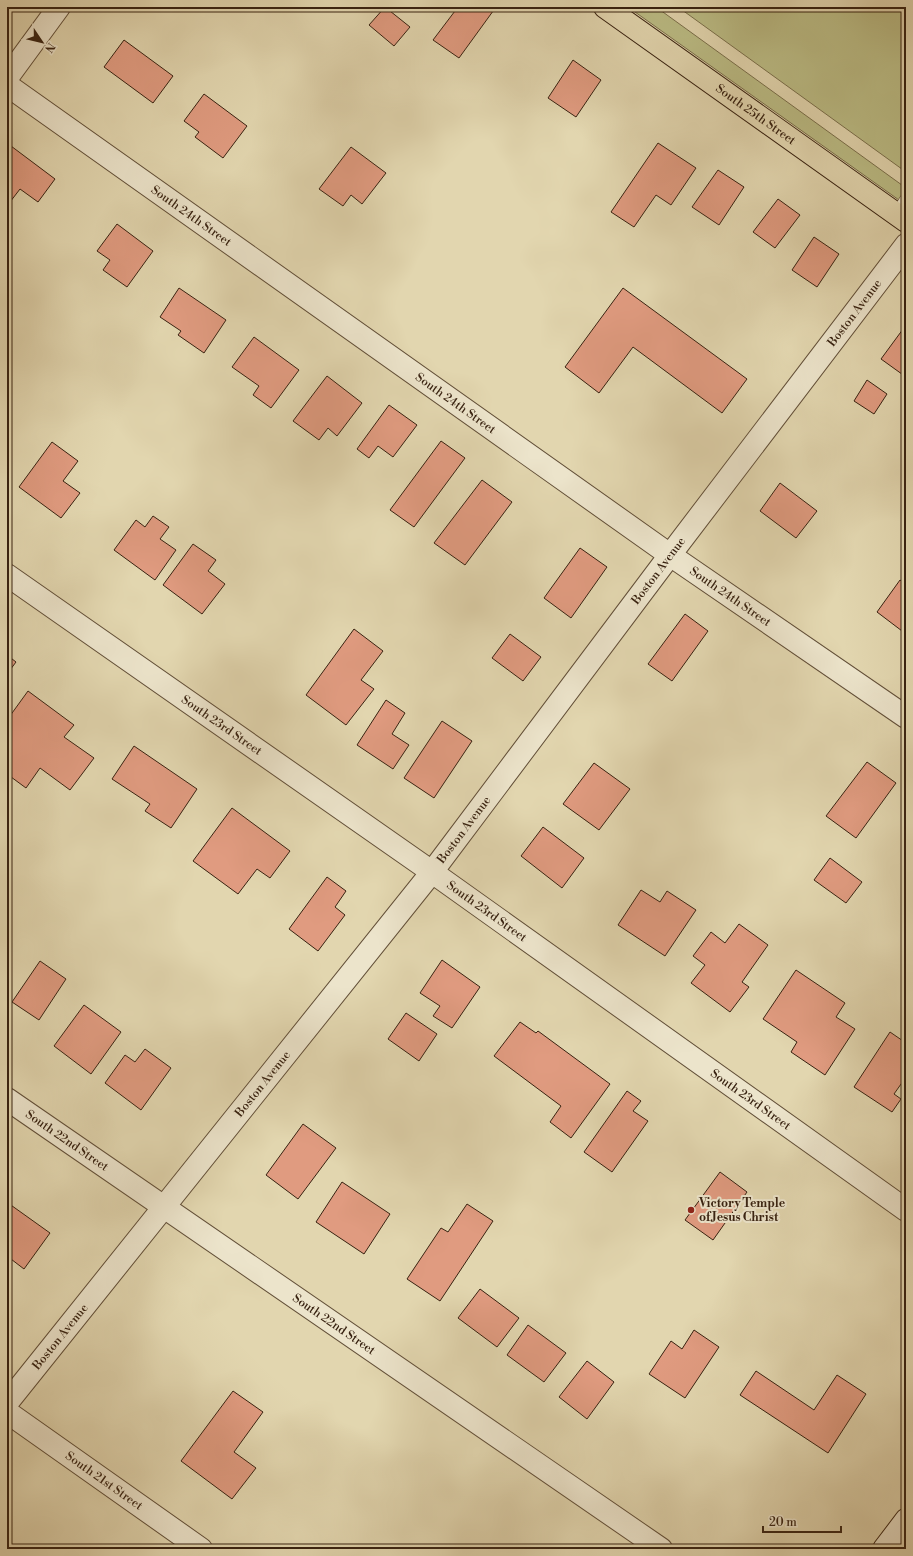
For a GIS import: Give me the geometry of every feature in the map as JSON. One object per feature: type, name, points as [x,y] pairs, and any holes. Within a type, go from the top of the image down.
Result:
[{"type":"main road","name":"South 25th Street","points":[[605,7],[903,212]]},
{"type":"street","points":[[7,78],[59,7]]},
{"type":"street","name":"South 24th Street","points":[[7,85],[670,554],[906,717]]},
{"type":"street","name":"Boston Avenue","points":[[7,1403],[432,872],[670,554],[906,245]]},
{"type":"street","name":"South 23rd Street","points":[[7,575],[432,872],[906,1210]]},
{"type":"street","name":"South 22nd Street","points":[[7,1099],[661,1549]]},
{"type":"street","name":"South 21st Street","points":[[7,1412],[201,1549]]},
{"type":"street","points":[[885,1549],[906,1520]]},
{"type":"green space","points":[[628,7],[656,7],[906,188],[906,205]]},
{"type":"green space","points":[[678,7],[906,7],[906,172]]},
{"type":"building","points":[[385,7],[410,27],[394,46],[369,25]]},
{"type":"building","points":[[458,7],[496,7],[459,58],[433,40]]},
{"type":"building","points":[[124,40],[173,76],[153,103],[104,67]]},
{"type":"building","points":[[573,60],[601,80],[576,117],[548,98]]},
{"type":"building","points":[[204,94],[247,126],[223,158],[195,137],[199,132],[184,121]]},
{"type":"building","points":[[658,143],[696,168],[671,205],[656,195],[634,227],[611,212]]},
{"type":"building","points":[[11,146],[55,179],[38,202],[20,189],[10,202],[7,199],[7,152]]},
{"type":"building","points":[[351,147],[386,173],[362,204],[351,195],[343,206],[319,189]]},
{"type":"building","points":[[718,170],[744,187],[719,225],[692,207]]},
{"type":"building","points":[[778,199],[800,215],[775,248],[753,232]]},
{"type":"building","points":[[117,224],[153,251],[127,287],[103,270],[110,260],[97,251]]},
{"type":"building","points":[[814,237],[839,254],[817,287],[792,270]]},
{"type":"building","points":[[179,288],[226,320],[204,353],[178,335],[181,331],[160,317]]},
{"type":"building","points":[[623,288],[747,379],[722,413],[633,347],[599,393],[565,367]]},
{"type":"building","points":[[906,325],[906,377],[881,359]]},
{"type":"building","points":[[254,337],[299,370],[271,408],[253,395],[259,386],[232,367]]},
{"type":"building","points":[[327,376],[362,403],[337,436],[328,428],[319,440],[293,421]]},
{"type":"building","points":[[867,380],[887,394],[874,414],[854,401]]},
{"type":"building","points":[[389,405],[417,425],[393,457],[378,446],[369,458],[357,449]]},
{"type":"building","points":[[441,441],[465,458],[414,527],[390,510]]},
{"type":"building","points":[[52,442],[78,461],[63,481],[80,493],[61,518],[19,487]]},
{"type":"building","points":[[482,480],[512,502],[465,565],[434,543]]},
{"type":"building","points":[[780,483],[817,511],[796,538],[760,511]]},
{"type":"building","points":[[153,516],[169,527],[160,539],[176,550],[155,580],[114,550],[136,520],[145,527]]},
{"type":"building","points":[[193,544],[216,560],[208,571],[225,584],[202,614],[163,585]]},
{"type":"building","points":[[580,548],[607,567],[571,618],[544,598]]},
{"type":"building","points":[[900,580],[906,584],[906,634],[877,612]]},
{"type":"building","points":[[685,614],[708,631],[672,681],[648,664]]},
{"type":"building","points":[[354,629],[383,651],[361,680],[374,689],[346,725],[306,695]]},
{"type":"building","points":[[510,634],[541,657],[523,681],[492,658]]},
{"type":"building","points":[[7,655],[16,662],[7,674]]},
{"type":"building","points":[[28,691],[74,725],[64,737],[94,758],[70,790],[40,768],[26,788],[7,774],[7,720]]},
{"type":"building","points":[[386,700],[405,713],[392,734],[409,745],[393,769],[357,745]]},
{"type":"building","points":[[442,721],[472,741],[434,798],[404,778]]},
{"type":"building","points":[[134,746],[197,789],[171,828],[145,811],[150,804],[112,779]]},
{"type":"building","points":[[867,762],[896,783],[856,838],[826,816]]},
{"type":"building","points":[[594,763],[630,789],[599,830],[563,804]]},
{"type":"building","points":[[232,808],[290,851],[270,878],[257,869],[238,894],[193,861]]},
{"type":"building","points":[[543,827],[584,858],[562,888],[521,856]]},
{"type":"building","points":[[830,858],[862,882],[846,903],[814,880]]},
{"type":"building","points":[[327,877],[346,891],[335,907],[345,915],[318,951],[289,929]]},
{"type":"building","points":[[641,890],[660,902],[667,891],[696,910],[665,956],[618,925]]},
{"type":"building","points":[[739,924],[768,945],[742,982],[749,987],[730,1012],[691,983],[705,965],[693,956],[711,932],[725,943]]},
{"type":"building","points":[[442,960],[480,987],[452,1028],[433,1016],[440,1006],[420,993]]},
{"type":"building","points":[[40,961],[66,979],[39,1020],[12,1002]]},
{"type":"building","points":[[796,970],[845,1003],[836,1017],[855,1029],[825,1075],[791,1052],[797,1042],[763,1019]]},
{"type":"building","points":[[84,1005],[121,1032],[91,1074],[54,1046]]},
{"type":"building","points":[[406,1013],[437,1034],[419,1061],[388,1039]]},
{"type":"building","points":[[520,1022],[536,1033],[538,1031],[610,1084],[571,1138],[550,1122],[561,1106],[494,1056]]},
{"type":"building","points":[[890,1032],[906,1043],[906,1077],[894,1094],[901,1099],[892,1112],[854,1087]]},
{"type":"building","points":[[145,1049],[171,1068],[141,1110],[105,1083],[125,1055],[135,1062]]},
{"type":"building","points":[[627,1091],[641,1101],[633,1111],[648,1121],[612,1172],[584,1152]]},
{"type":"building","points":[[303,1124],[336,1148],[298,1199],[266,1175]]},
{"type":"building","points":[[720,1172],[747,1192],[713,1240],[685,1220]]},
{"type":"building","points":[[342,1182],[390,1214],[364,1254],[316,1222]]},
{"type":"building","points":[[8,1203],[50,1233],[24,1269],[7,1256]]},
{"type":"building","points":[[467,1204],[493,1221],[440,1301],[407,1279],[441,1228],[448,1232]]},
{"type":"building","points":[[480,1289],[519,1318],[497,1347],[458,1318]]},
{"type":"building","points":[[528,1325],[566,1353],[544,1382],[507,1355]]},
{"type":"building","points":[[694,1330],[719,1347],[685,1398],[649,1374],[671,1341],[682,1349]]},
{"type":"building","points":[[587,1361],[614,1382],[587,1419],[559,1397]]},
{"type":"building","points":[[756,1371],[814,1410],[837,1375],[866,1394],[828,1453],[740,1395]]},
{"type":"building","points":[[233,1391],[263,1412],[234,1452],[256,1468],[232,1499],[181,1461]]},
{"type":"place","name":"Victory Temple of Jesus Christ","points":[[691,1210]]}]
